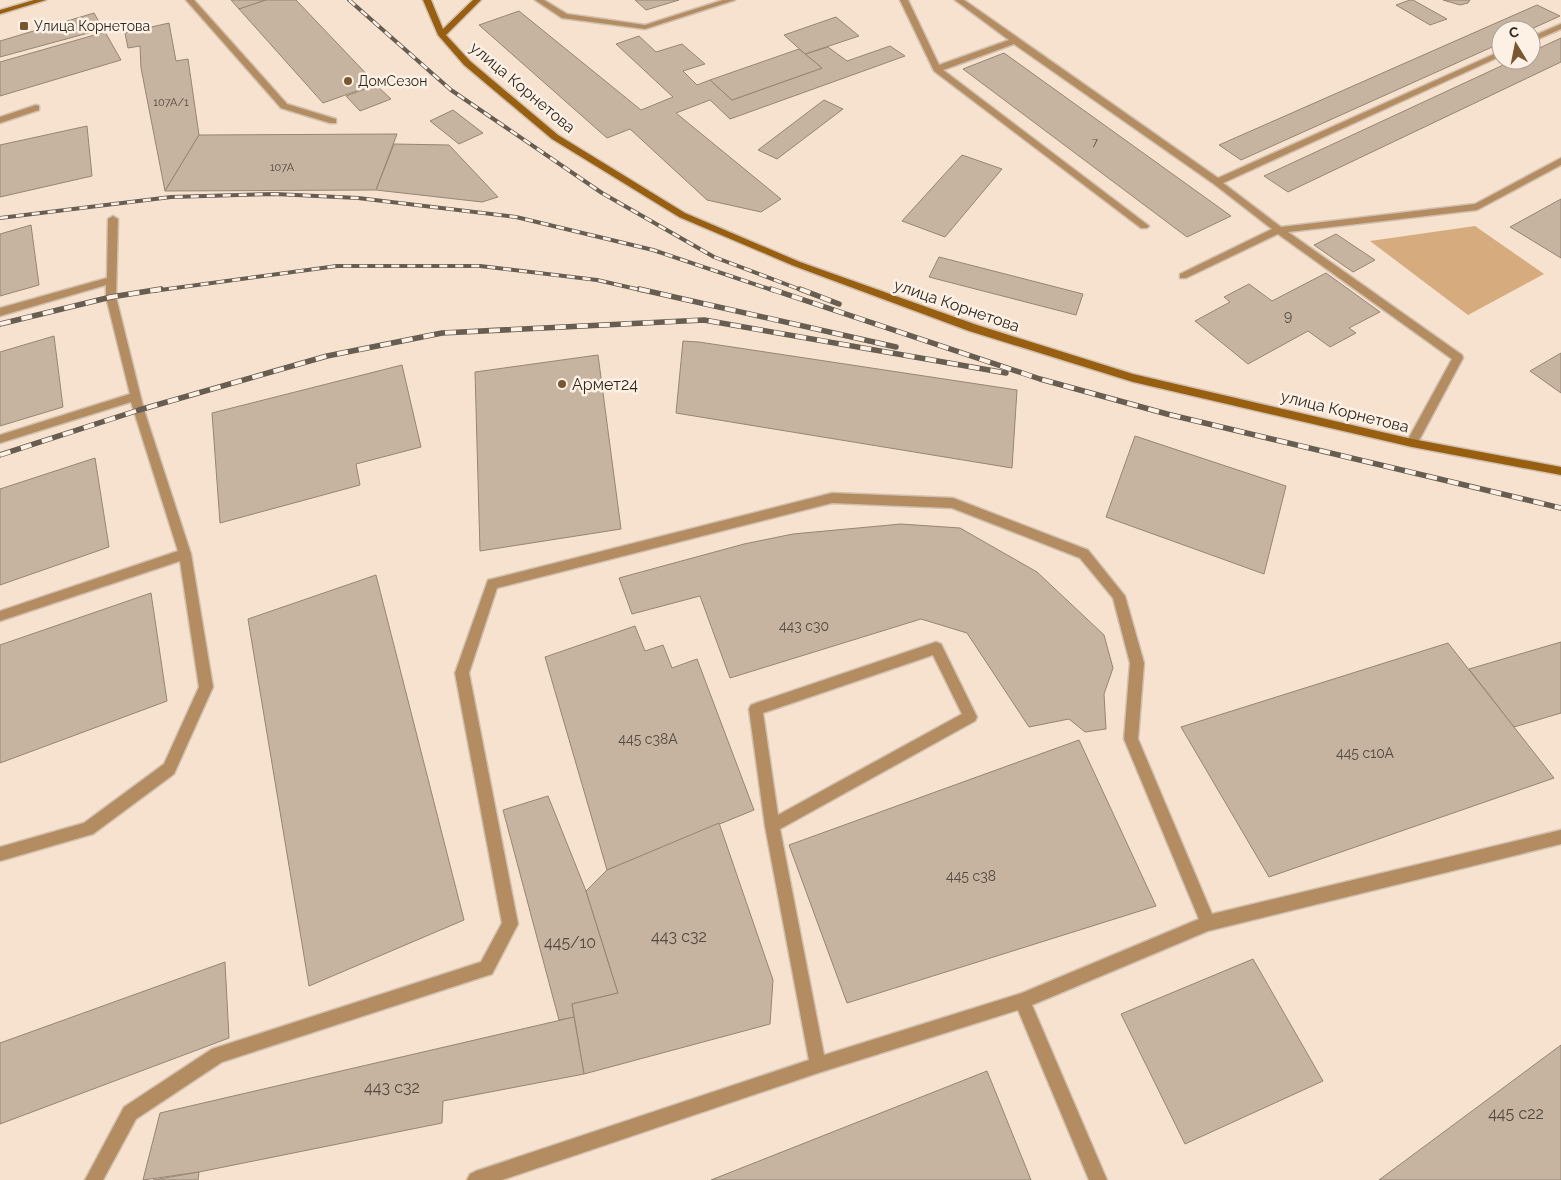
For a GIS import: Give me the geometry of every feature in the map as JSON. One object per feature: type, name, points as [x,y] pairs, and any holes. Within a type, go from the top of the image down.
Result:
[{"type":"main road","points":[[0,12],[42,0]]},
{"type":"main road","name":"улица Корнетова","points":[[427,0],[442,35],[468,63],[555,137],[682,215],[797,264],[973,328],[1134,378],[1283,411],[1412,443],[1561,471]]},
{"type":"main road","points":[[442,35],[477,0]]},
{"type":"lane","points":[[190,0],[284,106],[333,121]]},
{"type":"lane","points":[[539,0],[565,16],[645,27],[731,0]]},
{"type":"lane","points":[[904,0],[937,69],[1144,226]]},
{"type":"lane","points":[[959,0],[1216,182],[1279,230],[1458,358],[1412,443]]},
{"type":"lane","points":[[1541,35],[1561,26]]},
{"type":"lane","points":[[937,69],[1016,41]]},
{"type":"lane","points":[[1216,182],[1491,58]]},
{"type":"lane","points":[[0,120],[36,108]]},
{"type":"lane","points":[[1183,276],[1279,230],[1477,207],[1561,161]]},
{"type":"lane","points":[[0,854],[88,829],[169,769],[206,687],[185,554],[136,396],[111,297],[112,219]]},
{"type":"lane","points":[[0,312],[111,280]]},
{"type":"lane","points":[[0,439],[136,396]]},
{"type":"lane","points":[[94,1180],[130,1113],[218,1055],[486,968],[510,924],[462,673],[492,584],[832,498],[953,503],[1084,554],[1119,596],[1137,663],[1131,739],[1208,923]]},
{"type":"lane","points":[[0,616],[185,554]]},
{"type":"lane","points":[[772,826],[970,717],[936,648],[756,709],[772,826],[818,1065]]},
{"type":"lane","points":[[476,1180],[818,1065],[1022,1002],[1208,923],[1561,837]]},
{"type":"lane","points":[[1022,1002],[1098,1180]]},
{"type":"shaded area","points":[[1475,226],[1544,274],[1468,315],[1370,241]]},
{"type":"building","points":[[231,0],[266,0],[239,9]]},
{"type":"building","points":[[266,0],[296,0],[376,84],[323,103],[239,9]]},
{"type":"building","points":[[635,0],[679,0],[646,10]]},
{"type":"building","points":[[1410,0],[1447,19],[1430,25],[1396,5]]},
{"type":"building","points":[[1443,0],[1470,0],[1468,3],[1460,5]]},
{"type":"building","points":[[1537,5],[1560,16],[1541,25],[1541,20],[1503,20]]},
{"type":"building","points":[[519,11],[641,110],[673,97],[616,44],[639,36],[656,52],[682,44],[705,64],[683,71],[697,85],[710,80],[732,100],[822,68],[805,54],[828,47],[847,61],[890,46],[905,56],[730,119],[710,100],[676,113],[781,199],[761,212],[707,200],[630,129],[607,138],[479,25]]},
{"type":"building","points":[[94,13],[103,29],[0,57],[0,41]]},
{"type":"building","points":[[836,17],[859,36],[805,54],[784,35]]},
{"type":"building","points":[[169,23],[176,61],[188,59],[199,135],[165,191],[141,68],[140,46],[128,48],[125,33]]},
{"type":"building","points":[[1491,25],[1491,48],[1241,160],[1219,145]]},
{"type":"building","points":[[105,32],[121,60],[0,96],[0,62]]},
{"type":"building","points":[[1561,38],[1561,62],[1288,192],[1264,176],[1492,70],[1541,70],[1541,47]]},
{"type":"building","points":[[799,49],[822,68],[732,100],[710,80]]},
{"type":"building","points":[[1004,53],[1231,216],[1187,237],[963,69]]},
{"type":"building","points":[[376,85],[391,99],[360,111],[346,96]]},
{"type":"building","points":[[824,100],[843,109],[777,159],[758,150]]},
{"type":"building","points":[[453,110],[483,133],[459,144],[430,121]]},
{"type":"building","points":[[87,126],[92,176],[0,197],[0,145]]},
{"type":"building","points":[[397,134],[376,190],[165,191],[199,135]]},
{"type":"building","points":[[394,144],[449,145],[498,197],[482,202],[376,190]]},
{"type":"building","points":[[962,155],[1002,169],[945,237],[902,221]]},
{"type":"building","points":[[1561,199],[1561,258],[1510,227]]},
{"type":"building","points":[[31,225],[39,285],[0,296],[0,234]]},
{"type":"building","points":[[1336,234],[1375,260],[1353,272],[1314,245]]},
{"type":"building","points":[[939,257],[1083,294],[1076,315],[929,277]]},
{"type":"building","points":[[1326,273],[1380,312],[1349,328],[1356,333],[1330,347],[1308,331],[1248,364],[1195,321],[1230,302],[1224,297],[1249,284],[1272,301]]},
{"type":"building","points":[[54,336],[63,407],[0,426],[0,352]]},
{"type":"building","points":[[683,341],[1017,390],[1012,468],[676,413]]},
{"type":"building","points":[[1561,353],[1561,393],[1530,371]]},
{"type":"building","points":[[598,355],[621,529],[480,551],[475,372]]},
{"type":"building","points":[[402,365],[421,447],[356,464],[360,485],[220,523],[212,413]]},
{"type":"building","points":[[1135,436],[1286,486],[1264,574],[1106,517]]},
{"type":"building","points":[[95,458],[109,547],[0,585],[0,489]]},
{"type":"building","points":[[901,524],[960,528],[1037,572],[1104,635],[1113,668],[1104,694],[1106,729],[1085,732],[1069,719],[1029,727],[967,633],[921,619],[730,678],[700,596],[632,614],[619,578],[744,544],[793,534]]},
{"type":"building","points":[[376,575],[464,920],[309,986],[248,619]]},
{"type":"building","points":[[151,593],[167,701],[0,763],[0,645]]},
{"type":"building","points":[[635,626],[645,651],[663,645],[672,668],[697,659],[754,810],[607,870],[545,657]]},
{"type":"building","points":[[1561,642],[1561,713],[1514,727],[1469,669]]},
{"type":"building","points":[[1448,643],[1554,778],[1269,877],[1181,727]]},
{"type":"building","points":[[1079,740],[1156,906],[847,1003],[789,845]]},
{"type":"building","points":[[548,796],[586,891],[618,993],[572,1004],[574,1017],[559,1020],[503,810]]},
{"type":"building","points":[[719,823],[773,980],[770,1024],[584,1074],[572,1004],[618,993],[586,891],[607,870]]},
{"type":"building","points":[[1253,959],[1323,1081],[1185,1144],[1121,1014]]},
{"type":"building","points":[[225,962],[229,1038],[0,1124],[0,1043]]},
{"type":"building","points":[[574,1017],[584,1074],[443,1101],[442,1123],[199,1172],[143,1180],[160,1113]]},
{"type":"building","points":[[1561,1045],[1561,1180],[1379,1180]]},
{"type":"building","points":[[987,1071],[1031,1180],[711,1180]]},
{"type":"building","points":[[199,1172],[198,1180],[153,1180]]},
{"type":"railway","points":[[349,0],[451,90],[602,193],[714,257],[804,291]]},
{"type":"railway","points":[[0,218],[171,197],[275,194],[358,198],[516,217],[653,250],[775,291]]},
{"type":"railway","points":[[153,291],[337,266],[480,266],[597,280],[645,291]]},
{"type":"railway","points":[[0,324],[111,297],[161,289]]},
{"type":"railway","points":[[639,289],[896,347]]},
{"type":"railway","points":[[771,289],[1040,379],[1167,414],[1561,508]]},
{"type":"railway","points":[[800,289],[839,304]]},
{"type":"railway","points":[[0,455],[139,410],[327,356],[442,333],[704,320],[1006,373]]},
{"type":"place","name":"Улица Корнетова","points":[[24,26]]},
{"type":"place","name":"ДомСезон","points":[[348,81]]},
{"type":"place","name":"Армет24","points":[[562,384]]}]
